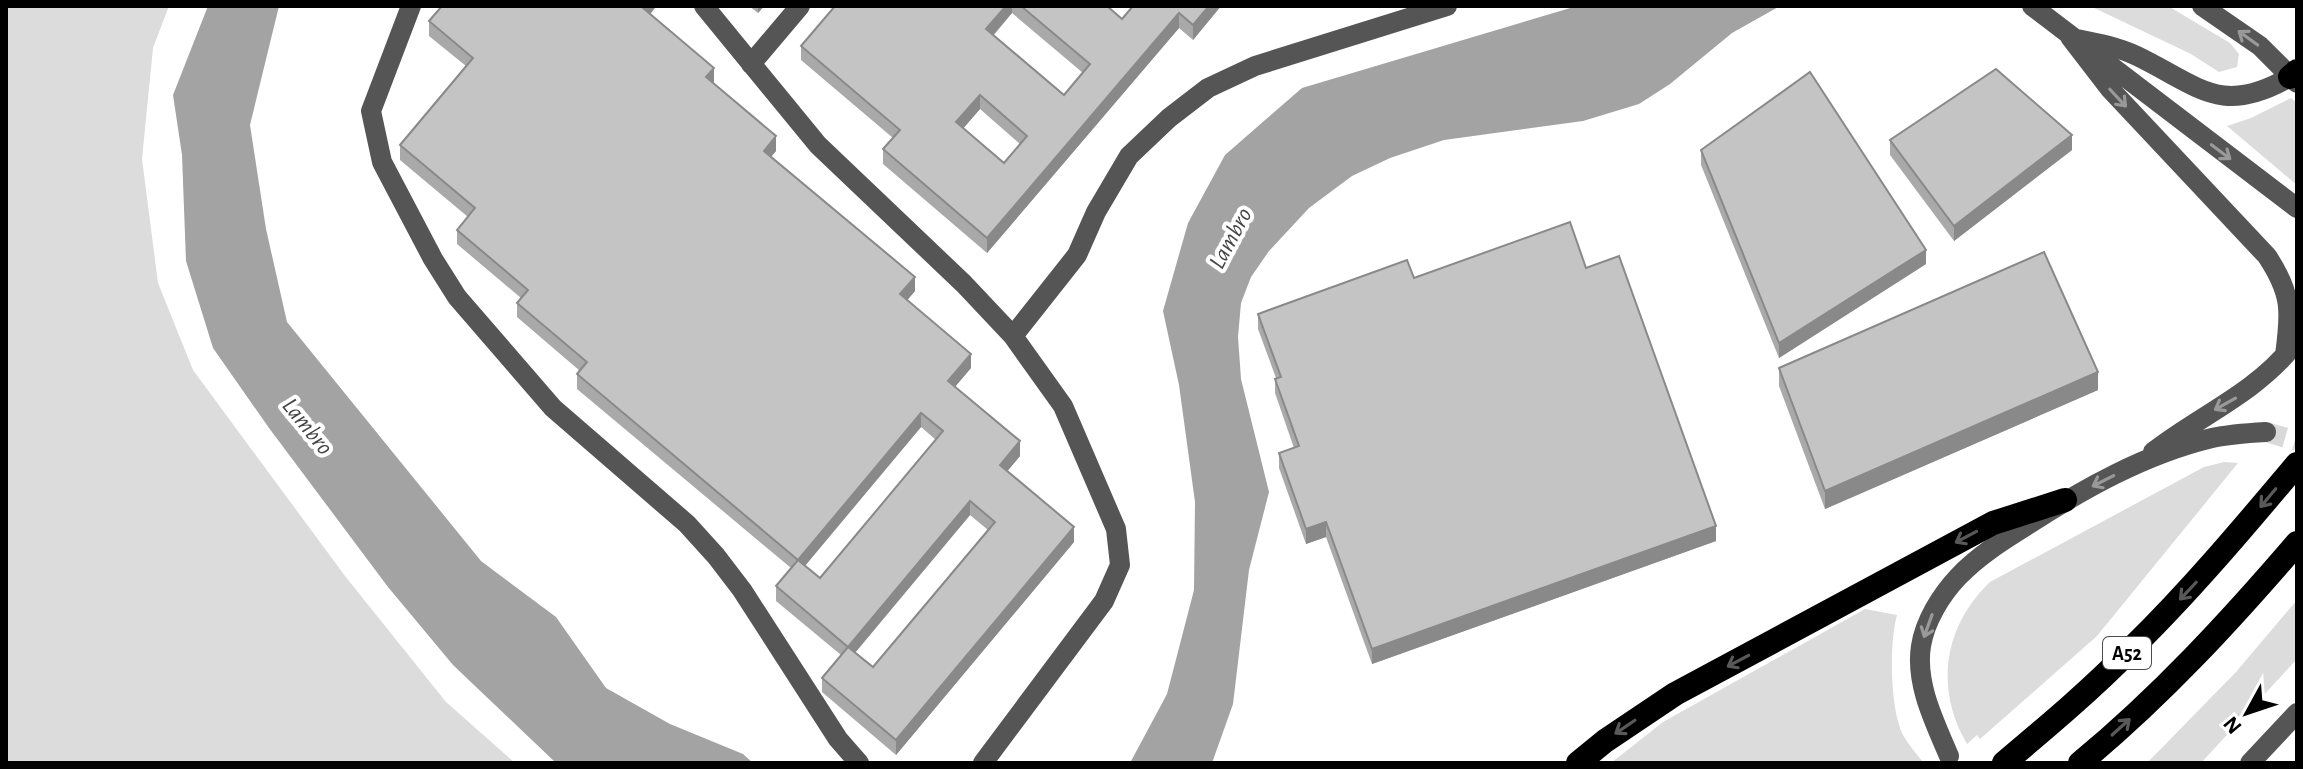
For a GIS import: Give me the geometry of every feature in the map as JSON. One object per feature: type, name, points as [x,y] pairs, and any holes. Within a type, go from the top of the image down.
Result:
[{"type":"highway","name":"A52","points":[[2004,763],[2132,649],[2240,532],[2297,464]]},
{"type":"highway","points":[[1578,763],[1675,694],[1993,523],[2065,500]]},
{"type":"highway","name":"A52","points":[[2080,763],[2160,691],[2297,543]]},
{"type":"street","points":[[411,6],[371,111],[382,162],[433,259],[457,297],[553,408],[687,524],[716,556],[742,590],[838,739],[859,763]]},
{"type":"street","points":[[704,6],[818,145],[964,284],[1013,336],[1063,406],[1116,529],[1120,565],[1104,601],[983,763]]},
{"type":"street","points":[[751,64],[800,6]]},
{"type":"street","points":[[1013,336],[1077,255],[1096,212],[1129,156],[1169,118],[1208,88],[1255,66],[1447,6]]},
{"type":"street","points":[[2032,6],[2297,208]]},
{"type":"street","points":[[2070,37],[2133,54],[2217,95],[2242,97],[2295,77],[2260,46],[2202,6]]},
{"type":"street","points":[[2070,37],[2110,89],[2267,256],[2288,295],[2291,348],[2247,390],[2180,431],[2140,462]]},
{"type":"street","points":[[1949,756],[1933,720],[1923,685],[1921,646],[1934,610],[1957,578],[1987,551],[2065,500],[2140,462],[2209,439],[2266,432]]},
{"type":"street","points":[[2250,763],[2297,713]]},
{"type":"shaded area","points":[[6,6],[169,6],[153,48],[142,159],[158,283],[193,370],[345,576],[446,702],[515,763],[6,763]]},
{"type":"shaded area","points":[[2090,6],[2168,6],[2230,43],[2239,54],[2237,67],[2219,72],[2191,54]]},
{"type":"shaded area","points":[[2291,98],[2297,103],[2297,185],[2227,126]]},
{"type":"shaded area","points":[[2224,462],[2238,463],[2097,636],[1980,739],[1977,735],[1967,744],[1950,701],[1949,658],[1962,618],[1974,599],[1990,582],[2204,467]]},
{"type":"shaded area","points":[[2297,600],[2297,659],[2201,763],[2147,763],[2236,672]]},
{"type":"shaded area","points":[[1865,609],[1897,615],[1892,658],[1895,709],[1903,735],[1921,763],[1611,763],[1663,722]]},
{"type":"water","name":"Lambro","points":[[208,6],[279,6],[250,125],[266,229],[287,322],[481,561],[556,617],[606,688],[670,724],[743,754],[753,763],[556,763],[453,665],[388,587],[269,428],[213,348],[186,261],[182,155],[173,95]]},
{"type":"water","name":"Lambro","points":[[1577,6],[1780,6],[1732,33],[1670,84],[1639,104],[1583,121],[1444,140],[1390,158],[1352,176],[1309,208],[1269,251],[1251,277],[1241,303],[1238,337],[1241,379],[1269,492],[1249,570],[1233,704],[1212,763],[1130,763],[1167,694],[1194,590],[1195,502],[1179,385],[1163,311],[1188,223],[1225,155],[1302,88]]},
{"type":"building","points":[[442,6],[644,6],[714,68],[706,77],[776,136],[764,151],[915,277],[900,294],[971,354],[948,381],[1020,441],[1000,465],[1074,527],[896,740],[822,678],[848,647],[776,586],[798,560],[577,374],[587,362],[517,303],[528,290],[457,230],[475,208],[400,145],[473,58],[429,21]],"holes":[[[921,413],[943,431],[820,578],[798,560]],[[970,501],[995,522],[873,667],[848,647]]]},
{"type":"building","points":[[835,6],[1006,6],[986,29],[1064,95],[1090,64],[1021,6],[1107,6],[1122,19],[1133,6],[1209,6],[1193,25],[1179,13],[987,238],[883,149],[900,130],[801,46]],"holes":[[[980,95],[1027,136],[1004,163],[956,122]]]},
{"type":"building","points":[[1996,69],[2072,135],[1954,226],[1890,140]]},
{"type":"building","points":[[1810,72],[1926,250],[1779,343],[1701,150]]},
{"type":"building","points":[[1570,222],[1586,268],[1619,256],[1716,526],[1372,649],[1326,522],[1306,529],[1279,453],[1299,446],[1275,379],[1281,377],[1258,314],[1407,260],[1414,278]]},
{"type":"building","points":[[2044,252],[2098,372],[1825,491],[1779,368]]},
{"type":"tunnel","points":[[2266,432],[2297,441]]}]
